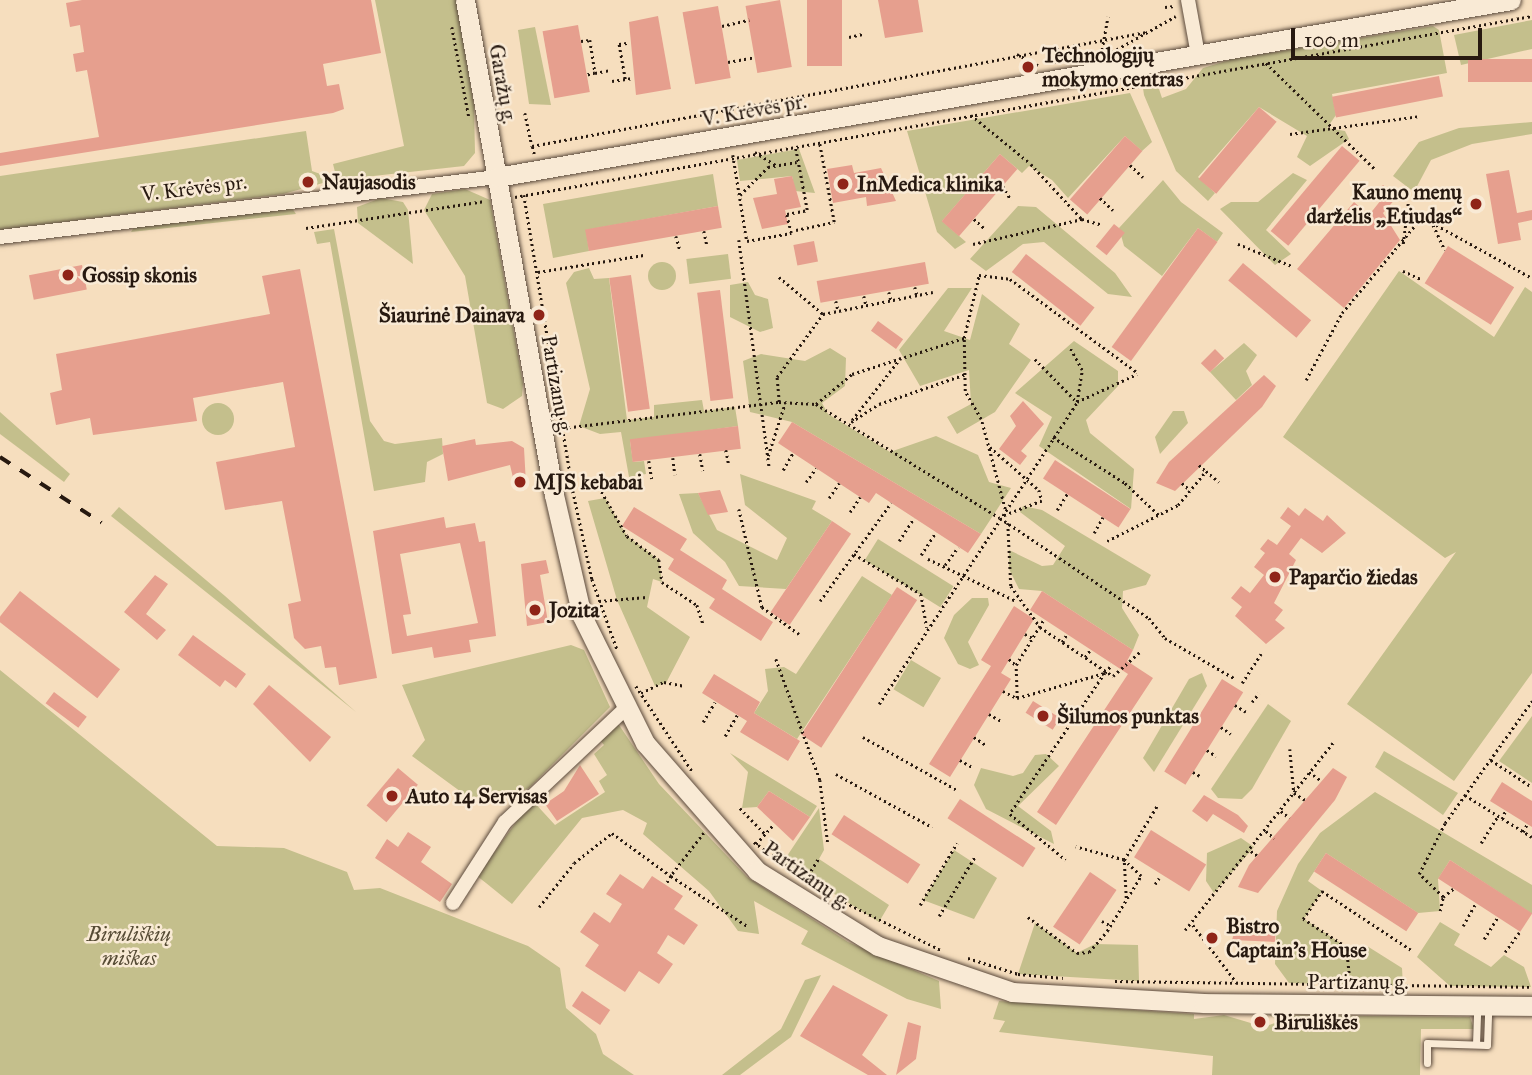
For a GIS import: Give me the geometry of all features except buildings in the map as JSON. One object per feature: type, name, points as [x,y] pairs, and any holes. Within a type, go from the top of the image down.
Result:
[{"type":"street","name":"V. Krėvės pr.","points":[[0,237],[537,171],[1511,0]]},
{"type":"street","points":[[1183,2],[1198,55]]},
{"type":"street","name":"Garažų g.","points":[[457,6],[497,177]]},
{"type":"street","name":"Partizanų g.","points":[[497,177],[575,594],[624,709],[711,825],[757,871],[828,920],[878,946],[983,985],[1087,999],[1532,1006]]},
{"type":"street","points":[[453,903],[505,822],[624,709]]},
{"type":"lane","points":[[1427,1063],[1427,1043],[1487,1045],[1483,1006]]},
{"type":"path","points":[[1108,17],[1106,38],[1098,61],[1180,14],[1183,2]]},
{"type":"path","points":[[457,6],[473,122]]},
{"type":"path","points":[[620,655],[598,601],[523,195],[733,155],[1532,16]]},
{"type":"path","points":[[722,26],[749,20]]},
{"type":"path","points":[[532,146],[1146,32]]},
{"type":"path","points":[[849,37],[863,34]]},
{"type":"path","points":[[581,41],[590,40],[595,73]]},
{"type":"path","points":[[625,79],[619,44],[627,43]]},
{"type":"path","points":[[1017,54],[1036,66],[1079,60]]},
{"type":"path","points":[[728,62],[755,57]]},
{"type":"path","points":[[1266,63],[1327,128],[1376,170]]},
{"type":"path","points":[[587,75],[610,70]]},
{"type":"path","points":[[612,81],[633,78]]},
{"type":"path","points":[[525,113],[540,191]]},
{"type":"path","points":[[971,115],[1031,164],[1082,219]]},
{"type":"path","points":[[1290,134],[1419,116]]},
{"type":"path","points":[[796,230],[834,222],[819,141]]},
{"type":"path","points":[[733,155],[747,241],[790,233],[787,213],[807,210],[794,145]]},
{"type":"path","points":[[755,152],[776,166]]},
{"type":"path","points":[[740,195],[776,166],[797,162]]},
{"type":"path","points":[[1130,164],[1143,177]]},
{"type":"path","points":[[1003,186],[1011,200]]},
{"type":"path","points":[[1100,198],[1113,210]]},
{"type":"path","points":[[306,228],[486,200]]},
{"type":"path","points":[[1403,244],[1408,203]]},
{"type":"path","points":[[1306,380],[1342,313],[1403,244],[1422,217],[1532,278]]},
{"type":"path","points":[[974,219],[985,229]]},
{"type":"path","points":[[973,244],[1082,219],[1100,224]]},
{"type":"path","points":[[1431,220],[1446,250]]},
{"type":"path","points":[[704,231],[707,246]]},
{"type":"path","points":[[676,236],[680,250]]},
{"type":"path","points":[[739,240],[769,466]]},
{"type":"path","points":[[1238,244],[1292,266]]},
{"type":"path","points":[[538,272],[644,255]]},
{"type":"path","points":[[1403,271],[1421,279]]},
{"type":"path","points":[[1005,509],[990,446],[967,402],[964,338],[979,275],[1010,279],[1138,373],[1077,402]]},
{"type":"path","points":[[779,277],[823,314]]},
{"type":"path","points":[[915,287],[917,295]]},
{"type":"path","points":[[889,292],[891,300]]},
{"type":"path","points":[[779,402],[777,377],[823,314],[933,292]]},
{"type":"path","points":[[863,296],[866,305]]},
{"type":"path","points":[[836,301],[838,310]]},
{"type":"path","points":[[816,404],[852,374],[964,338]]},
{"type":"path","points":[[879,704],[1077,402],[1082,370],[1069,347]]},
{"type":"path","points":[[851,422],[902,356]]},
{"type":"path","points":[[1035,359],[1077,402]]},
{"type":"path","points":[[851,422],[890,400],[966,374]]},
{"type":"path","points":[[543,431],[779,402],[816,404],[851,422],[1008,523],[1149,618],[1165,638],[1234,678]]},
{"type":"path","points":[[768,457],[785,403]]},
{"type":"path","points":[[1054,437],[1125,483],[1159,515]]},
{"type":"path","points":[[990,446],[1042,501],[1000,518]]},
{"type":"path","points":[[726,450],[729,466]]},
{"type":"path","points":[[783,470],[793,453]]},
{"type":"path","points":[[700,454],[704,471]]},
{"type":"path","points":[[673,458],[675,475]]},
{"type":"path","points":[[649,461],[652,479]]},
{"type":"path","points":[[1199,465],[1219,482]]},
{"type":"path","points":[[806,482],[816,468]]},
{"type":"path","points":[[1107,541],[1159,515],[1190,490],[1206,471]]},
{"type":"path","points":[[828,498],[839,483]]},
{"type":"path","points":[[1182,483],[1190,490]]},
{"type":"path","points":[[599,487],[627,536],[659,560],[662,582],[697,605],[703,623]]},
{"type":"path","points":[[1057,510],[1067,494]]},
{"type":"path","points":[[850,512],[860,497]]},
{"type":"path","points":[[820,601],[891,503]]},
{"type":"path","points":[[739,509],[762,607],[799,634]]},
{"type":"path","points":[[1094,533],[1103,517]]},
{"type":"path","points":[[899,541],[914,518]]},
{"type":"path","points":[[1008,523],[1006,569],[1016,601]]},
{"type":"path","points":[[921,555],[936,532]]},
{"type":"path","points":[[946,565],[958,547]]},
{"type":"path","points":[[854,554],[921,594],[927,629]]},
{"type":"path","points":[[928,559],[946,565],[1016,601],[1040,627],[1105,673],[1113,676],[1140,652]]},
{"type":"path","points":[[598,601],[647,597]]},
{"type":"path","points":[[1017,698],[1016,665],[1044,620]]},
{"type":"path","points":[[1025,634],[1033,638]]},
{"type":"path","points":[[1062,642],[1067,634]]},
{"type":"path","points":[[1086,657],[1090,650]]},
{"type":"path","points":[[1242,682],[1261,654]]},
{"type":"path","points":[[776,659],[820,780],[828,844]]},
{"type":"path","points":[[1009,659],[1016,665]]},
{"type":"path","points":[[1066,860],[1010,814],[1112,664]]},
{"type":"path","points":[[1003,691],[1017,698],[1105,673]]},
{"type":"path","points":[[640,693],[664,682],[684,686]]},
{"type":"path","points":[[634,683],[694,773]]},
{"type":"path","points":[[1252,702],[1259,693]]},
{"type":"path","points":[[703,722],[715,702]]},
{"type":"path","points":[[1443,897],[1419,874],[1465,795],[1532,702]]},
{"type":"path","points":[[1235,705],[1246,712]]},
{"type":"path","points":[[989,714],[1002,721]]},
{"type":"path","points":[[725,736],[737,715]]},
{"type":"path","points":[[1221,727],[1231,734]]},
{"type":"path","points":[[863,737],[957,790]]},
{"type":"path","points":[[974,737],[986,745]]},
{"type":"path","points":[[1185,930],[1193,925],[1238,869],[1334,741]]},
{"type":"path","points":[[1290,749],[1294,793]]},
{"type":"path","points":[[1207,750],[1216,756]]},
{"type":"path","points":[[960,760],[972,767]]},
{"type":"path","points":[[1490,760],[1532,787]]},
{"type":"path","points":[[1193,772],[1202,777]]},
{"type":"path","points":[[1310,772],[1322,781]]},
{"type":"path","points":[[836,774],[932,827]]},
{"type":"path","points":[[1294,793],[1306,800]]},
{"type":"path","points":[[1465,795],[1532,838]]},
{"type":"path","points":[[1126,898],[1124,860],[1157,806]]},
{"type":"path","points":[[740,808],[765,834]]},
{"type":"path","points":[[1481,844],[1505,810]]},
{"type":"path","points":[[1280,811],[1290,818]]},
{"type":"path","points":[[756,844],[774,824]]},
{"type":"path","points":[[1523,832],[1527,824]]},
{"type":"path","points":[[666,885],[711,825]]},
{"type":"path","points":[[1266,831],[1274,838]]},
{"type":"path","points":[[539,907],[574,863],[612,834],[749,927]]},
{"type":"path","points":[[747,834],[756,844],[805,880],[946,952]]},
{"type":"path","points":[[920,905],[957,843]]},
{"type":"path","points":[[1028,918],[1077,953],[1089,952],[1110,925],[1141,876],[1124,860],[1076,847]]},
{"type":"path","points":[[1251,851],[1258,856]]},
{"type":"path","points":[[939,916],[976,855]]},
{"type":"path","points":[[805,880],[819,858]]},
{"type":"path","points":[[1238,869],[1243,873]]},
{"type":"path","points":[[1155,884],[1159,878]]},
{"type":"path","points":[[1440,911],[1443,897],[1453,889]]},
{"type":"path","points":[[1350,984],[1346,947],[1303,919],[1322,891],[1413,951]]},
{"type":"path","points":[[1463,926],[1475,904]]},
{"type":"path","points":[[1484,939],[1497,918]]},
{"type":"path","points":[[1102,920],[1110,925]]},
{"type":"path","points":[[1193,925],[1237,983]]},
{"type":"path","points":[[1505,952],[1519,933]]},
{"type":"path","points":[[958,956],[1018,974],[1070,978]]},
{"type":"path","points":[[1106,981],[1532,987]]},
{"type":"green space","points":[[375,0],[456,0],[474,105],[475,153],[464,166],[337,180],[333,164],[404,146]]},
{"type":"green space","points":[[1532,20],[1532,49],[1461,65],[1454,35]]},
{"type":"green space","points":[[1433,26],[1439,30],[1447,73],[1332,94],[1336,115],[1327,128],[1345,131],[1349,139],[1310,166],[1297,157],[1307,136],[1259,107],[1198,177],[1215,193],[1208,201],[1176,171],[1144,95],[1143,88],[1158,86],[1162,98],[1186,89],[1203,68],[1233,59]]},
{"type":"green space","points":[[535,27],[551,105],[529,104],[518,30]]},
{"type":"green space","points":[[1130,93],[1152,142],[1142,151],[1125,136],[1068,198],[1052,180],[1029,166],[1022,173],[1000,154],[942,221],[966,242],[955,249],[937,232],[907,131]]},
{"type":"green space","points":[[1532,122],[1532,134],[1472,144],[1431,160],[1414,192],[1393,176],[1419,142],[1459,128]]},
{"type":"green space","points":[[306,131],[312,171],[323,175],[323,183],[283,194],[0,230],[0,176]]},
{"type":"green space","points":[[799,149],[815,193],[795,191],[792,176],[740,181],[737,160]]},
{"type":"green space","points":[[1293,173],[1307,180],[1266,230],[1291,254],[1275,265],[1220,209],[1231,202],[1258,202]]},
{"type":"green space","points":[[713,174],[718,206],[586,230],[589,251],[553,258],[543,204]]},
{"type":"green space","points":[[1163,180],[1181,202],[1223,233],[1217,242],[1198,228],[1162,276],[1124,246],[1119,228]]},
{"type":"green space","points":[[465,189],[490,200],[523,383],[522,396],[503,409],[487,403],[465,276],[424,210],[432,194]]},
{"type":"green space","points":[[381,198],[403,202],[408,210],[413,264],[358,223],[357,207]]},
{"type":"green space","points":[[1018,206],[1036,207],[1115,273],[1132,297],[1108,294],[1044,242],[1023,244],[986,271],[970,259]]},
{"type":"green space","points":[[292,208],[296,214],[131,232],[134,227]]},
{"type":"green space","points":[[334,229],[370,421],[384,441],[395,444],[442,438],[443,454],[427,462],[425,482],[374,491],[330,242],[317,244],[314,232]]},
{"type":"green space","points":[[728,254],[731,279],[689,284],[686,259]]},
{"type":"green space","points":[[662,262],[672,266],[676,276],[672,286],[662,290],[652,286],[648,276],[652,266]]},
{"type":"green space","points":[[589,268],[594,279],[609,278],[627,420],[654,417],[654,405],[702,400],[704,411],[735,407],[738,426],[630,441],[633,462],[644,461],[646,474],[629,477],[621,432],[600,434],[579,426],[590,389],[566,283],[574,272]]},
{"type":"green space","points":[[1399,271],[1494,337],[1525,287],[1532,292],[1532,673],[1454,781],[1347,704],[1456,552],[1445,558],[1283,437]]},
{"type":"green space","points":[[748,282],[755,295],[768,299],[773,328],[760,332],[730,317],[730,285]]},
{"type":"green space","points":[[948,288],[972,288],[944,331],[970,340],[982,294],[1020,324],[1009,344],[1031,360],[995,412],[957,434],[947,417],[971,404],[969,370],[920,386],[899,350]]},
{"type":"green space","points":[[1074,341],[1118,371],[1118,386],[1086,420],[1090,433],[1134,469],[1131,509],[1039,446],[1052,417],[1015,393]]},
{"type":"green space","points":[[1244,343],[1257,355],[1246,371],[1252,385],[1236,400],[1210,372]]},
{"type":"green space","points":[[830,348],[846,358],[845,386],[822,403],[828,414],[890,452],[936,436],[978,455],[989,482],[1011,488],[981,534],[792,422],[750,412],[743,361],[761,354],[805,361]]},
{"type":"green space","points":[[218,403],[229,408],[234,419],[229,430],[218,435],[207,430],[202,419],[207,408]]},
{"type":"green space","points":[[1173,411],[1184,411],[1188,423],[1160,454],[1155,437]]},
{"type":"green space","points":[[0,412],[70,474],[64,482],[0,434]]},
{"type":"green space","points":[[740,474],[816,501],[812,509],[832,521],[786,589],[739,586],[725,562],[693,533],[679,494],[698,493],[717,530],[777,560],[787,538],[745,505]]},
{"type":"green space","points":[[605,498],[627,536],[659,560],[662,582],[653,579],[647,607],[690,637],[666,683],[655,686],[617,600],[588,501]]},
{"type":"green space","points":[[1023,506],[1042,510],[1151,575],[1146,585],[1123,591],[1122,608],[1139,635],[1133,650],[1042,591],[1019,589],[1009,569],[1009,550],[1042,566],[1053,565],[1065,546],[1020,512]]},
{"type":"green space","points":[[119,507],[225,596],[356,712],[111,516]]},
{"type":"green space","points":[[878,539],[953,586],[940,607],[865,560]]},
{"type":"green space","points":[[862,576],[892,595],[797,739],[754,713],[768,691],[765,669],[784,667],[796,674]]},
{"type":"green space","points":[[972,598],[988,598],[989,605],[968,642],[979,665],[970,669],[958,664],[944,638],[954,615]]},
{"type":"green space","points":[[571,645],[584,650],[610,707],[529,788],[510,796],[468,797],[412,756],[425,740],[402,685]]},
{"type":"green space","points":[[911,660],[941,678],[923,707],[893,689]]},
{"type":"green space","name":"Biruliškių miškas","points":[[0,670],[217,846],[284,848],[347,872],[354,890],[380,888],[528,946],[560,968],[566,1008],[596,1034],[603,1054],[634,1075],[0,1075]]},
{"type":"green space","points":[[1202,673],[1207,686],[1154,772],[1143,758],[1189,679]]},
{"type":"green space","points":[[1268,704],[1291,721],[1252,789],[1242,799],[1218,798],[1211,789]]},
{"type":"green space","points":[[1532,716],[1532,783],[1499,761]]},
{"type":"green space","points":[[610,724],[619,725],[659,784],[747,877],[848,942],[939,981],[941,1009],[907,999],[801,944],[808,931],[754,901],[759,934],[738,931],[709,891],[643,834],[647,823],[623,810],[582,818],[512,904],[477,876],[532,800],[555,825],[605,792],[599,781],[607,775],[594,754],[604,745],[597,736]]},
{"type":"green space","points":[[1384,751],[1458,793],[1443,815],[1375,767]]},
{"type":"green space","points":[[730,753],[817,806],[810,817],[769,791],[757,807],[742,808],[748,772]]},
{"type":"green space","points":[[1046,754],[1059,766],[1018,806],[1051,831],[1054,844],[986,809],[974,785],[981,768],[1013,776],[1023,773],[1035,755]]},
{"type":"green space","points":[[1375,792],[1532,885],[1532,914],[1450,860],[1438,879],[1440,911],[1418,913],[1326,853],[1308,881],[1322,891],[1304,919],[1360,956],[1367,946],[1402,968],[1403,986],[1289,983],[1275,964],[1277,911],[1298,864],[1320,833]]},
{"type":"green space","points":[[819,808],[824,850],[819,859],[889,905],[879,922],[772,855],[777,848],[787,856]]},
{"type":"green space","points":[[1241,838],[1254,847],[1214,893],[1206,881],[1207,853]]},
{"type":"green space","points":[[954,850],[997,878],[974,919],[923,900]]},
{"type":"green space","points":[[1440,922],[1460,934],[1454,945],[1491,967],[1504,955],[1524,967],[1531,987],[1450,986],[1417,957]]},
{"type":"green space","points":[[1035,923],[1077,953],[1095,944],[1138,945],[1139,981],[1018,974]]},
{"type":"green space","points":[[821,975],[791,1037],[740,1075],[722,1075],[781,1029],[805,980]]},
{"type":"green space","points":[[999,1001],[1194,1014],[1194,1019],[1224,1015],[1264,1027],[1280,1021],[1269,1015],[1470,1017],[1474,1029],[1421,1029],[1420,1075],[1212,1075],[1213,1056],[999,1032],[1005,1021],[993,1019]]},
{"type":"railway","points":[[0,457],[102,523]]},
{"type":"place","name":"Technologijų mokymo centras","points":[[1028,67]]},
{"type":"place","name":"Naujasodis","points":[[308,182]]},
{"type":"place","name":"InMedica klinika","points":[[843,184]]},
{"type":"place","name":"Kauno menų darželis „Etiudas“","points":[[1476,204]]},
{"type":"place","name":"Gossip skonis","points":[[68,275]]},
{"type":"place","name":"Šiaurinė Dainava","points":[[539,315]]},
{"type":"place","name":"MJS kebabai","points":[[520,482]]},
{"type":"place","name":"Paparčio žiedas","points":[[1275,577]]},
{"type":"place","name":"Jozita","points":[[535,610]]},
{"type":"place","name":"Šilumos punktas","points":[[1043,716]]},
{"type":"place","name":"Auto 14 Servisas","points":[[392,796]]},
{"type":"place","name":"Bistro Captain's House","points":[[1212,938]]},
{"type":"place","name":"Biruliškės","points":[[1260,1022]]}]
